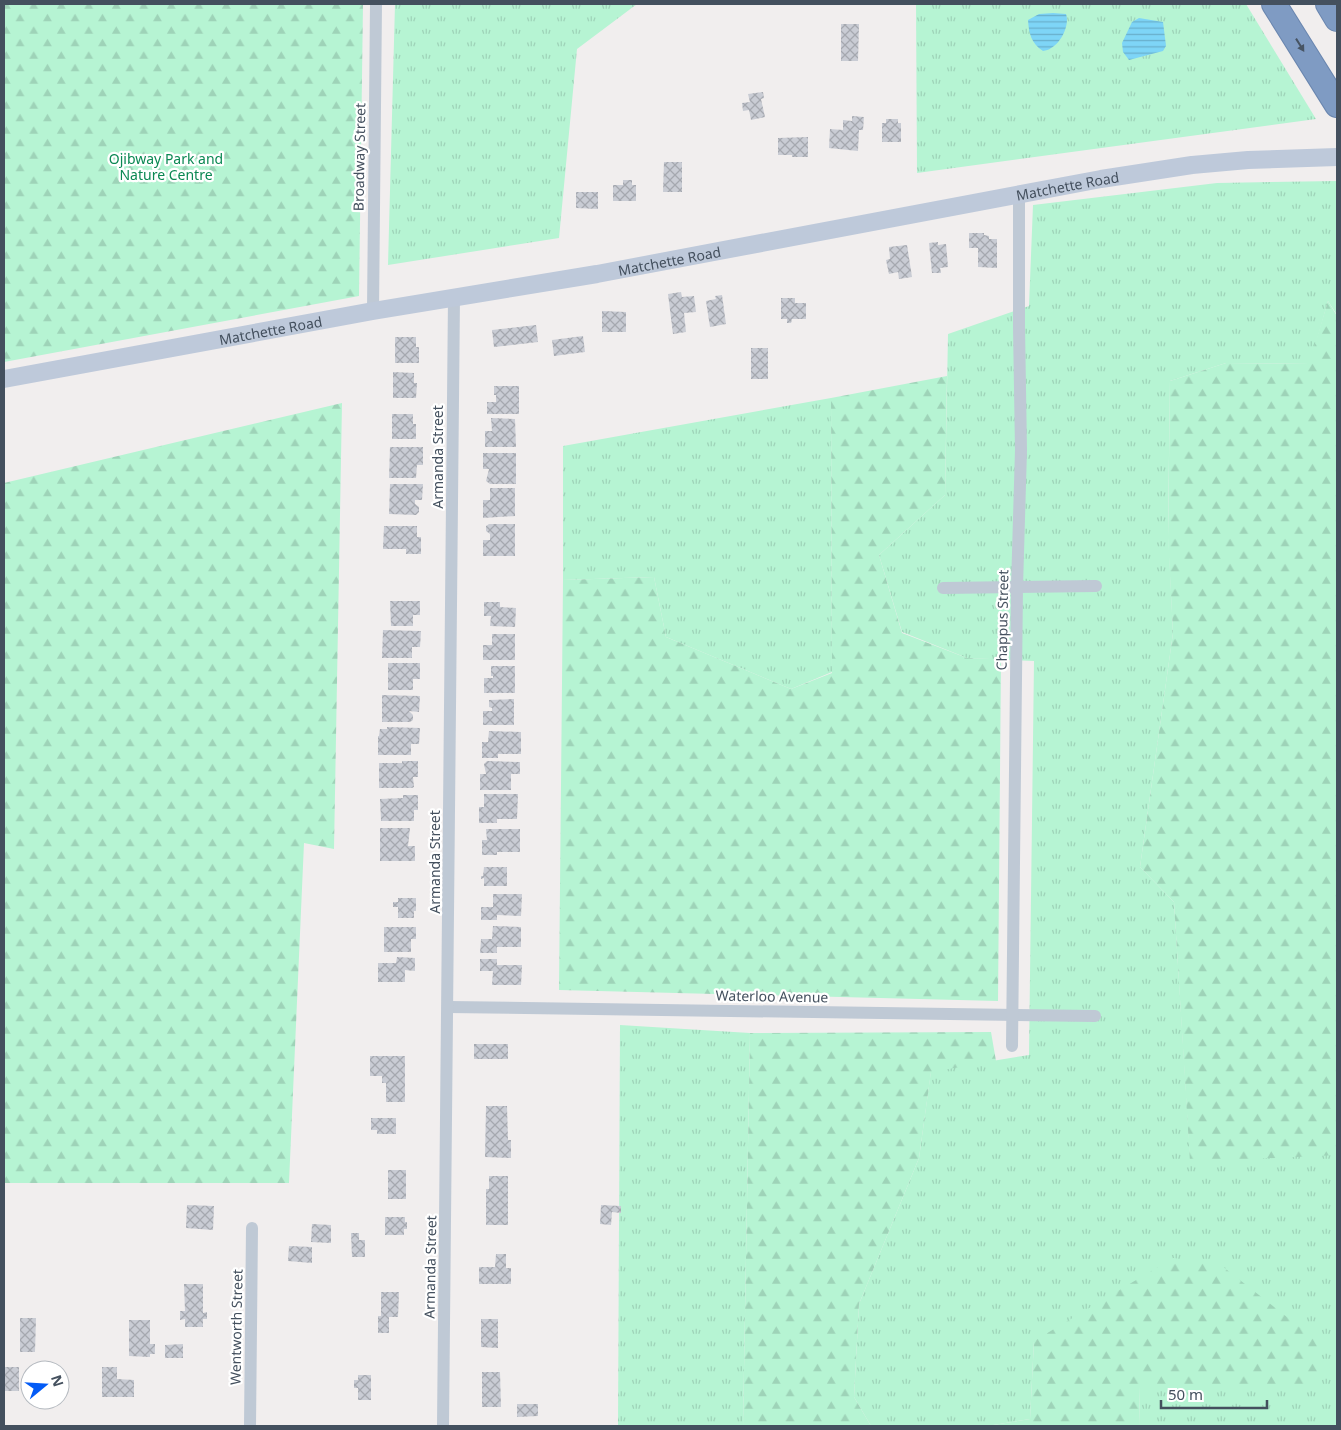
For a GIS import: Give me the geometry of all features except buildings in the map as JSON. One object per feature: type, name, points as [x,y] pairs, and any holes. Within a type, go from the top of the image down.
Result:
[{"type":"highway","points":[[1274,4],[1337,105]]},
{"type":"highway","points":[[1328,4],[1337,19]]},
{"type":"street","name":"Broadway Street","points":[[373,311],[376,4]]},
{"type":"street","name":"Matchette Road","points":[[4,379],[373,311],[597,274],[1101,179],[1192,165],[1248,160],[1337,157]]},
{"type":"street","name":"Chappus Street","points":[[1012,1046],[1017,587],[1022,450],[1019,327],[1019,195]]},
{"type":"street","name":"Armanda Street","points":[[443,1426],[454,297]]},
{"type":"street","points":[[943,588],[1096,586]]},
{"type":"street","name":"Waterloo Avenue","points":[[448,1007],[1095,1016]]},
{"type":"street","name":"Wentworth Street","points":[[250,1426],[252,1228]]},
{"type":"green space","name":"Ojibway Park and Nature Centre","points":[[4,4],[363,4],[359,296],[4,362]]},
{"type":"green space","points":[[395,4],[637,4],[577,49],[559,238],[388,265]]},
{"type":"green space","points":[[916,4],[1246,4],[1316,119],[917,173]]},
{"type":"green space","points":[[1337,181],[1337,315],[1328,301],[1310,364],[1226,363],[1170,381],[1168,530],[1173,633],[1140,867],[1174,902],[1190,1155],[1337,1155],[1337,1426],[1139,1426],[1140,1387],[1313,1387],[1034,1341],[1030,1419],[987,1426],[871,1426],[854,1397],[859,1304],[919,1158],[931,1071],[1029,1055],[1034,661],[967,658],[902,632],[879,555],[945,495],[948,334],[1029,306],[1033,205],[1217,183]]},
{"type":"green space","points":[[1328,301],[1337,316],[1337,1155],[1190,1162],[1174,902],[1140,867],[1173,633],[1168,538],[1170,381],[1226,363],[1309,364]]},
{"type":"green space","points":[[947,376],[945,495],[879,555],[902,633],[967,658],[1001,659],[998,1001],[559,990],[563,580],[654,577],[666,637],[791,689],[832,673],[831,398]]},
{"type":"green space","points":[[831,398],[832,672],[791,689],[666,637],[654,577],[563,580],[563,446]]},
{"type":"green space","points":[[342,403],[334,849],[304,843],[289,1183],[4,1183],[4,483]]},
{"type":"green space","points":[[620,1025],[750,1033],[743,1426],[618,1426]]},
{"type":"green space","points":[[991,1032],[996,1061],[931,1072],[919,1158],[859,1304],[854,1397],[871,1426],[743,1426],[750,1033]]},
{"type":"green space","points":[[1173,1258],[1222,1266],[1324,1346],[1313,1387],[1140,1387],[1139,1426],[987,1426],[1030,1419],[1034,1341]]},
{"type":"water","points":[[1039,14],[1066,14],[1066,28],[1055,46],[1043,51],[1031,38],[1028,20]]},
{"type":"water","points":[[1139,18],[1163,22],[1166,46],[1163,51],[1129,60],[1123,52],[1122,43],[1132,22]]}]
